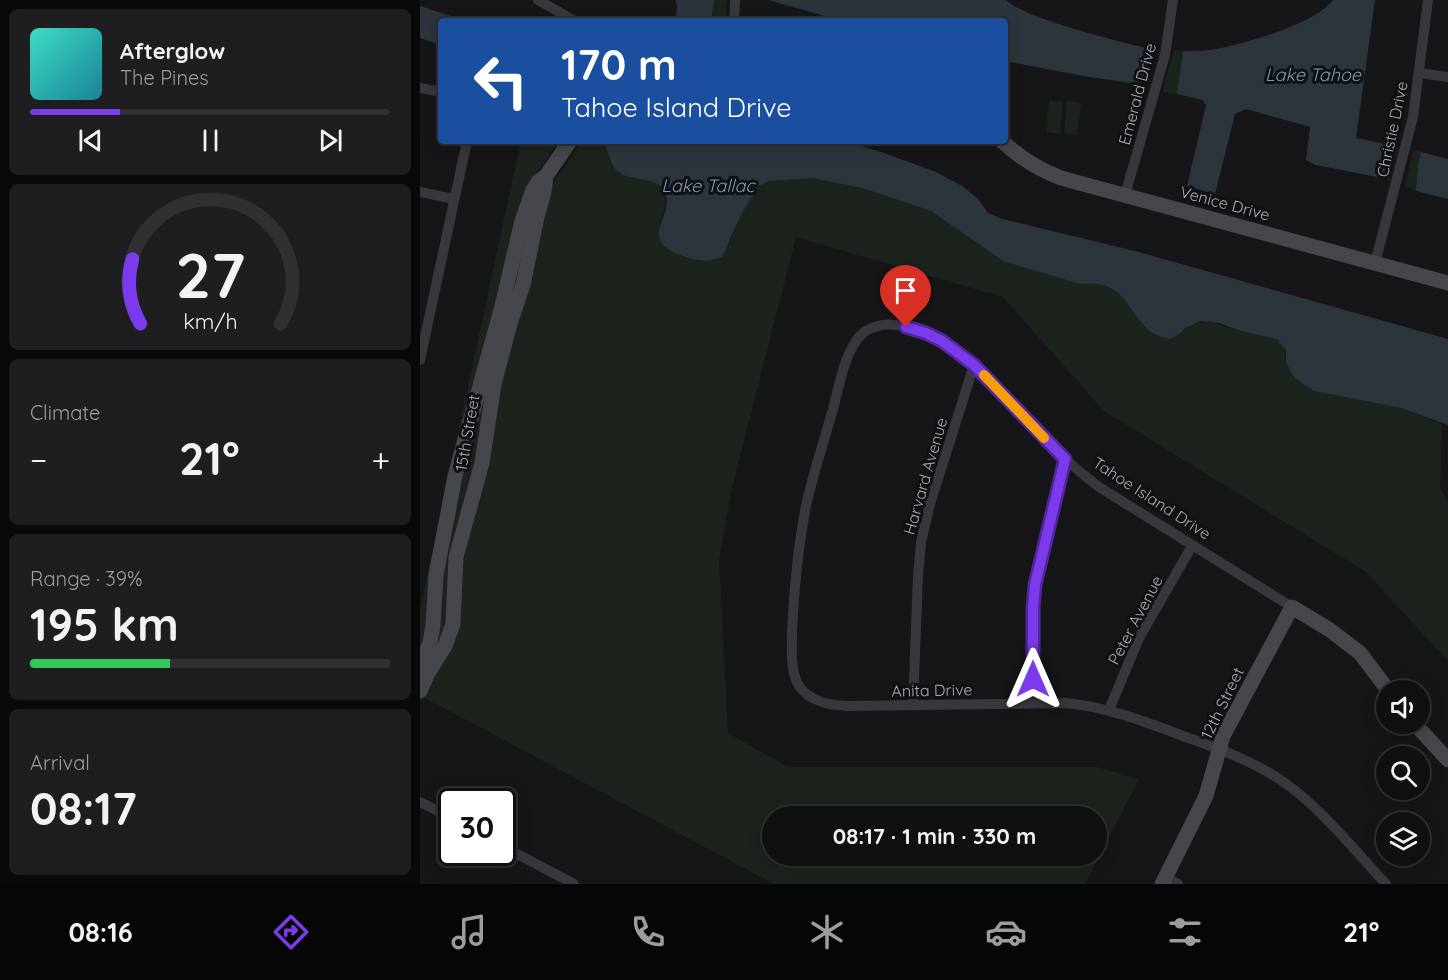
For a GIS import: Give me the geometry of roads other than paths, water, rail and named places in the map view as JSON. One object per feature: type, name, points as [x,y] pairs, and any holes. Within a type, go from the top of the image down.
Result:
[{"type":"street","points":[[538,0],[571,18]]},
{"type":"street","points":[[734,18],[735,0]]},
{"type":"street","name":"Emerald Drive","points":[[1125,195],[1165,55],[1173,0]]},
{"type":"street","name":"Christie Drive","points":[[1375,263],[1408,141],[1428,0]]},
{"type":"street","points":[[1419,73],[1448,77]]},
{"type":"street","points":[[420,88],[438,91]]},
{"type":"street","points":[[420,360],[466,144]]},
{"type":"street","name":"15th Street","points":[[420,668],[430,642],[433,626],[436,575],[455,476],[501,310],[524,212],[538,182],[546,177],[568,144]]},
{"type":"street","name":"Venice Drive","points":[[1005,144],[1026,162],[1040,170],[1448,283]]},
{"type":"street","name":"15th Street","points":[[420,691],[445,646],[453,624],[456,557],[482,463],[494,384],[523,285],[546,177]]},
{"type":"street","points":[[420,192],[454,199]]},
{"type":"street","name":"Tahoe Island Drive","points":[[870,329],[891,324],[926,333],[942,341],[974,365],[1065,459],[1099,487],[1330,630],[1360,653],[1380,680]]},
{"type":"street","name":"Anita Drive","points":[[870,329],[856,340],[846,364],[807,505],[799,550],[793,621],[794,674],[807,695],[826,703],[848,706],[1033,703],[1088,705],[1109,710],[1218,749],[1248,762],[1287,784],[1318,812],[1386,884]]},
{"type":"street","name":"Harvard Avenue","points":[[913,705],[921,542],[930,504],[974,365]]},
{"type":"street","points":[[1033,703],[1035,585],[1065,459]]},
{"type":"street","name":"Peter Avenue","points":[[1109,710],[1139,638],[1192,546]]},
{"type":"street","name":"12th Street","points":[[1169,882],[1206,796],[1218,749],[1292,607]]},
{"type":"street","points":[[1424,734],[1448,760]]},
{"type":"street","points":[[420,802],[438,812]]},
{"type":"street","points":[[516,853],[574,884]]},
{"type":"water","points":[[676,0],[714,0],[711,18],[676,18]]},
{"type":"water","points":[[768,0],[1006,0],[1016,7],[1051,21],[1146,48],[1149,52],[1143,78],[1138,84],[1008,62],[1008,18],[832,18]]},
{"type":"water","name":"Lake Tahoe","points":[[1333,0],[1375,0],[1356,138],[1390,145],[1382,178],[1316,165],[1306,160],[1310,127],[1246,109],[1235,114],[1215,194],[1187,186],[1206,105],[1202,100],[1177,94],[1183,51],[1216,49],[1265,36],[1298,24]]},
{"type":"water","points":[[420,6],[457,18],[438,18],[438,44],[420,38]]},
{"type":"water","name":"Lake Tallac","points":[[603,144],[856,144],[884,153],[936,172],[962,186],[978,199],[988,213],[1003,219],[1135,251],[1448,339],[1448,425],[1401,408],[1314,391],[1295,378],[1286,363],[1286,351],[1277,339],[1241,331],[1219,323],[1201,321],[1169,339],[1157,335],[1142,323],[1116,291],[1107,286],[1080,284],[1003,261],[931,211],[862,188],[812,178],[769,181],[759,186],[741,215],[722,257],[704,260],[686,257],[662,243],[659,236],[667,202],[661,187],[656,183],[628,177],[616,170]]},
{"type":"water","points":[[1421,152],[1448,159],[1448,199],[1416,191]]}]
